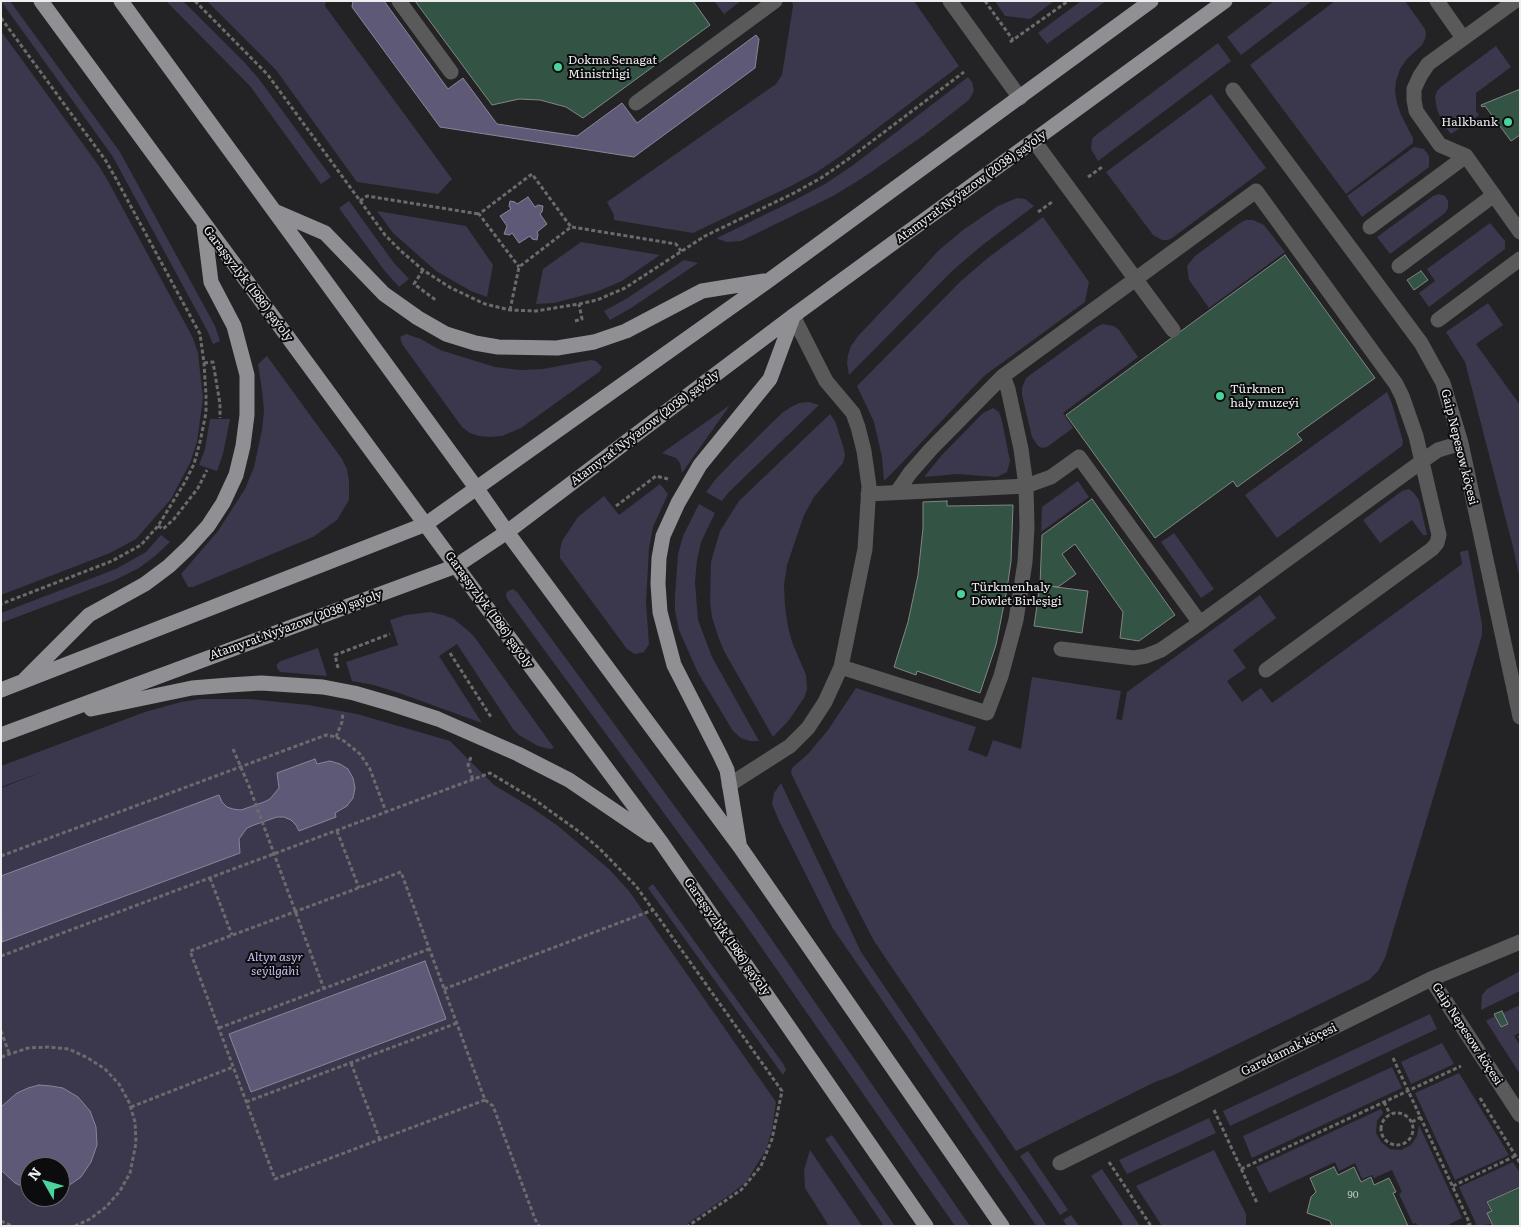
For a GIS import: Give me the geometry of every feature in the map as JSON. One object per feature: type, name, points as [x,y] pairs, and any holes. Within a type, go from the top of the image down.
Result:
[{"type":"main road","name":"Garaşsyzlyk (1986) şaýoly","points":[[41,1],[661,842],[926,1226]]},
{"type":"main road","points":[[121,1],[477,489],[506,532],[740,847],[1002,1226]]},
{"type":"main road","points":[[1,690],[426,524],[768,281],[1151,1]]},
{"type":"main road","name":"Atamyrat Nyýazow (2038) şaýoly","points":[[1,735],[456,566],[506,532],[794,316],[1225,1]]},
{"type":"main road","points":[[274,211],[325,233],[384,294],[418,318],[446,334],[475,343],[498,347],[557,348],[594,342],[626,331],[702,291],[768,281]]},
{"type":"main road","points":[[21,683],[88,615],[145,584],[169,566],[189,547],[208,526],[223,503],[236,475],[243,446],[247,415],[247,375],[234,326],[210,282],[204,224]]},
{"type":"main road","points":[[740,847],[726,770],[674,665],[660,612],[659,558],[663,536],[678,503],[700,465],[770,379],[794,316]]},
{"type":"main road","points":[[40,720],[192,688],[261,683],[324,687],[354,693],[438,719],[518,754],[569,780],[661,842]]},
{"type":"street","points":[[399,1],[451,72]]},
{"type":"street","points":[[636,103],[775,1]]},
{"type":"street","points":[[950,1],[1020,98]]},
{"type":"street","points":[[1437,1],[1463,38]]},
{"type":"street","points":[[1515,1],[1428,64],[1414,90],[1414,100],[1416,111],[1440,144],[1466,156],[1520,232]]},
{"type":"street","name":"Gaip Nepesow köçesi","points":[[1234,90],[1422,343],[1443,383],[1461,443],[1520,716]]},
{"type":"street","points":[[1034,141],[1172,330]]},
{"type":"street","points":[[1370,227],[1466,156]]},
{"type":"street","points":[[897,492],[920,461],[1003,376],[1256,191],[1396,384],[1410,413],[1439,535],[1437,543],[1432,549],[1266,670]]},
{"type":"street","points":[[1398,266],[1494,195]]},
{"type":"street","points":[[1438,320],[1520,259]]},
{"type":"street","points":[[729,785],[790,746],[808,728],[825,702],[841,667],[866,549],[868,494],[864,450],[853,413],[826,381],[794,316]]},
{"type":"street","points":[[841,667],[987,713],[1009,648],[1021,591],[1027,528],[1026,486],[1021,449],[1008,389],[1003,376]]},
{"type":"street","points":[[1061,649],[1134,658],[1161,650],[1422,461],[1438,450],[1461,443]]},
{"type":"street","points":[[868,494],[1026,486],[1051,477],[1079,456],[1200,623]]},
{"type":"street","name":"Garadamak köçesi","points":[[1060,1163],[1431,979],[1520,942]]},
{"type":"street","name":"Gaip Nepesow köçesi","points":[[1431,979],[1520,1115]]},
{"type":"path","points":[[196,1],[268,74],[385,234],[423,270],[451,288],[485,304],[510,310],[536,311],[579,304],[597,300],[625,288],[705,236],[821,178],[964,72]]},
{"type":"path","points":[[985,1],[1011,41],[1068,1]]},
{"type":"path","points":[[1,18],[110,169],[200,334],[204,363],[206,413],[194,464],[158,526],[141,545],[112,561],[1,604]]},
{"type":"path","points":[[479,214],[532,174],[571,227],[676,244],[681,251]]},
{"type":"path","points":[[360,201],[367,196],[479,214],[519,267]]},
{"type":"path","points":[[510,310],[519,267],[571,227]]},
{"type":"path","points":[[423,270],[414,284],[424,292]]},
{"type":"path","points":[[571,322],[582,319],[579,304]]},
{"type":"path","points":[[204,363],[213,362],[220,404],[220,418]]},
{"type":"path","points":[[158,526],[163,529],[174,519],[198,488],[207,470]]},
{"type":"path","points":[[616,506],[656,476]]},
{"type":"path","points":[[341,653],[390,634]]},
{"type":"path","points":[[450,653],[491,716],[488,725]]},
{"type":"path","points":[[336,737],[342,722],[343,712]]},
{"type":"path","points":[[1,856],[324,736],[336,737],[360,754],[366,762],[386,812]]},
{"type":"path","points":[[233,749],[249,786],[324,989]]},
{"type":"path","points":[[473,752],[468,765],[473,780]]},
{"type":"path","points":[[1,956],[490,774],[535,800],[561,818],[587,838],[636,886],[782,1091],[772,1139],[761,1166],[741,1190],[688,1226]]},
{"type":"path","points":[[337,830],[358,888]]},
{"type":"path","points":[[485,1100],[275,1180],[190,950],[401,872],[485,1100],[493,1106],[535,1220],[539,1226]]},
{"type":"path","points":[[210,878],[232,935]]},
{"type":"path","points":[[444,989],[653,910]]},
{"type":"path","points":[[219,1028],[429,949]]},
{"type":"path","points":[[246,1102],[457,1024]]},
{"type":"path","points":[[1,1031],[10,1053]]},
{"type":"path","points":[[1,1058],[10,1053],[28,1048],[64,1048],[79,1053],[97,1063],[112,1076],[124,1093],[135,1122],[136,1143],[130,1173],[120,1191],[106,1207],[81,1225],[75,1226]]},
{"type":"path","points":[[1394,1058],[1470,1224],[1466,1226]]},
{"type":"path","points":[[351,1063],[380,1140]]},
{"type":"path","points":[[1241,1169],[1461,1066]]},
{"type":"path","points":[[130,1107],[233,1067]]},
{"type":"path","points":[[1384,1102],[1390,1114]]},
{"type":"path","points":[[1216,1114],[1257,1203]]},
{"type":"path","points":[[1390,1114],[1402,1114],[1412,1122],[1413,1130],[1410,1138],[1400,1145],[1391,1144],[1384,1139],[1381,1131],[1384,1120],[1390,1114]]},
{"type":"path","points":[[1412,1122],[1421,1117]]},
{"type":"path","points":[[1100,1144],[1110,1164],[1151,1226]]},
{"type":"path","points":[[1453,1186],[1515,1156]]},
{"type":"path","points":[[1,1221],[12,1226]]},
{"type":"green space","points":[[1,1],[10,1],[120,152],[215,326],[220,341],[213,344],[113,157]]},
{"type":"green space","points":[[166,1],[183,1],[245,63],[259,79],[331,177],[321,184],[250,86]]},
{"type":"green space","points":[[207,1],[326,1],[325,6],[452,179],[438,194],[357,182],[276,70]]},
{"type":"green space","points":[[714,1],[741,1],[724,14]]},
{"type":"green space","points":[[792,1],[914,1],[959,66],[817,172],[693,233],[614,220],[614,215],[607,202],[776,84],[782,75],[793,6]]},
{"type":"green space","points":[[995,1],[1054,1],[1030,19],[1005,16]]},
{"type":"green space","points":[[1081,1],[1106,1],[1047,44],[1038,33]]},
{"type":"green space","points":[[1274,1],[1312,1],[1241,55],[1227,37]]},
{"type":"green space","points":[[1335,1],[1405,1],[1425,29],[1426,34],[1422,45],[1407,59],[1400,69],[1396,81],[1397,103],[1413,138],[1413,143],[1346,194],[1250,65]]},
{"type":"green space","points":[[1,31],[108,181],[193,338],[198,353],[203,398],[197,442],[190,463],[171,499],[136,539],[110,553],[1,595]]},
{"type":"green space","points":[[1218,43],[1231,61],[1098,161],[1091,149],[1092,139],[1096,135]]},
{"type":"green space","points":[[1496,46],[1511,67],[1476,93],[1476,111],[1479,115],[1451,134],[1443,124],[1437,109],[1435,97],[1437,91]]},
{"type":"green space","points":[[968,77],[972,82],[974,91],[969,100],[924,135],[861,179],[833,196],[741,241],[727,242],[717,238],[825,184],[852,166]]},
{"type":"green space","points":[[1211,94],[1266,168],[1172,238],[1162,240],[1153,235],[1106,172]]},
{"type":"green space","points":[[1414,147],[1424,149],[1429,156],[1429,167],[1362,217],[1347,196]]},
{"type":"green space","points":[[1439,194],[1445,196],[1448,201],[1448,208],[1445,213],[1390,254],[1377,237],[1433,196]]},
{"type":"green space","points":[[1017,198],[1025,199],[1034,206],[952,271],[849,375],[848,355],[851,346],[858,336],[938,251],[963,230],[998,206]]},
{"type":"green space","points":[[349,201],[394,263],[409,279],[399,287],[384,270],[339,208]]},
{"type":"green space","points":[[377,211],[466,226],[493,265],[487,297],[471,291],[436,271],[393,233]]},
{"type":"green space","points":[[1043,217],[1089,282],[1085,302],[984,376],[884,481],[882,457],[874,422],[857,386],[961,281],[989,257]]},
{"type":"green space","points":[[1246,220],[1253,220],[1264,225],[1285,252],[1209,308],[1189,280],[1187,266],[1195,256]]},
{"type":"green space","points":[[1490,223],[1505,241],[1505,249],[1429,307],[1419,293],[1435,281],[1427,269]]},
{"type":"green space","points":[[581,242],[660,255],[622,281],[596,292],[554,303],[536,304],[543,269]]},
{"type":"green space","points":[[684,260],[698,263],[610,320],[604,311],[626,299]]},
{"type":"green space","points":[[1488,303],[1503,325],[1476,344],[1520,405],[1520,580],[1465,362],[1446,332]]},
{"type":"green space","points":[[1103,324],[1114,326],[1119,330],[1138,357],[1063,413],[1073,428],[1047,447],[1042,448],[1038,446],[1032,437],[1022,395],[1022,388],[1026,378]]},
{"type":"green space","points":[[406,334],[421,339],[440,350],[495,367],[520,370],[543,369],[591,360],[596,361],[602,367],[599,372],[521,428],[502,436],[479,436],[470,433],[462,427],[402,344],[400,337]]},
{"type":"green space","points":[[267,356],[342,459],[347,469],[349,500],[337,520],[313,537],[193,587],[188,587],[181,574],[218,531],[245,489],[254,467],[264,411],[258,364]]},
{"type":"green space","points":[[1387,392],[1403,441],[1402,446],[1277,538],[1245,495]]},
{"type":"green space","points":[[809,402],[819,405],[722,501],[706,492],[733,461],[782,413],[799,403]]},
{"type":"green space","points":[[730,405],[682,473],[680,463],[676,458],[662,453]]},
{"type":"green space","points":[[993,408],[999,412],[1002,421],[1010,461],[1007,472],[997,477],[957,474],[924,477],[942,455],[983,413]]},
{"type":"green space","points":[[830,414],[835,421],[843,446],[845,455],[843,463],[814,497],[804,515],[787,565],[784,585],[788,627],[792,642],[806,675],[807,689],[804,698],[789,720],[773,737],[724,651],[718,636],[712,617],[710,601],[711,562],[720,531],[739,501]]},
{"type":"green space","points":[[210,419],[230,419],[223,454],[217,471],[199,465],[205,449]]},
{"type":"green space","points":[[1078,481],[1089,497],[1041,532],[1042,507]]},
{"type":"green space","points":[[660,484],[668,494],[653,527],[649,548],[646,602],[649,644],[644,652],[635,654],[627,649],[560,558],[560,550],[562,541],[578,517],[604,496],[619,515]]},
{"type":"green space","points":[[1409,489],[1419,500],[1427,535],[1423,535],[1412,520],[1380,543],[1363,520],[1402,491]]},
{"type":"green space","points":[[699,504],[715,513],[701,542],[697,560],[695,582],[698,620],[712,657],[759,741],[741,738],[733,731],[698,673],[679,630],[675,611],[678,554],[683,536]]},
{"type":"green space","points":[[1174,533],[1214,589],[1201,598],[1161,542]]},
{"type":"green space","points":[[161,535],[170,542],[139,568],[115,580],[1,623],[1,613],[116,569],[146,552]]},
{"type":"green space","points":[[1468,550],[1482,624],[1482,635],[1385,958],[1378,971],[1369,980],[1016,1151],[874,941],[791,773],[792,768],[808,754],[828,730],[856,688],[976,727],[968,750],[987,757],[993,740],[1021,749],[1032,677],[1121,691],[1116,719],[1122,720],[1127,692],[1260,595],[1276,618],[1233,650],[1246,668],[1227,681],[1242,702],[1261,688],[1272,703],[1462,564],[1460,552]]},
{"type":"green space","points":[[513,589],[754,914],[970,1226],[955,1226],[743,921],[507,599],[506,594]]},
{"type":"green space","points":[[430,612],[454,619],[473,635],[554,748],[538,746],[519,735],[513,729],[457,644],[439,656],[482,723],[399,693],[374,685],[352,681],[346,662],[398,645],[390,620],[406,615]]},
{"type":"green space","points":[[318,648],[327,676],[280,672],[277,668],[277,664],[281,661]]},
{"type":"green space","name":"Altyn asyr seýilgähi","points":[[200,699],[249,699],[308,705],[357,714],[450,741],[494,785],[558,826],[610,870],[629,891],[776,1102],[772,1130],[766,1150],[746,1182],[684,1226],[1,1226],[1,788],[47,770],[1,787],[1,766],[145,712]]},
{"type":"green space","points":[[781,783],[861,952],[1047,1226],[1037,1226],[1035,1224],[832,927],[772,804],[774,793]]},
{"type":"green space","points":[[653,884],[784,1065],[786,1070],[783,1075],[648,888]]},
{"type":"green space","points":[[1520,971],[1520,991],[1481,1010],[1482,995],[1487,989]]},
{"type":"green space","points":[[1520,1005],[1520,1032],[1514,1036],[1520,1045],[1520,1074],[1486,1021],[1495,1016],[1501,1027],[1508,1024],[1503,1013]]},
{"type":"green space","points":[[1430,1014],[1437,1029],[1230,1126],[1223,1111]]},
{"type":"green space","points":[[1442,1043],[1454,1064],[1411,1084],[1401,1062]]},
{"type":"green space","points":[[1392,1067],[1402,1088],[1252,1158],[1243,1136]]},
{"type":"green space","points":[[1459,1073],[1509,1155],[1455,1180],[1415,1093]]},
{"type":"green space","points":[[1381,1109],[1383,1113],[1377,1121],[1376,1133],[1381,1142],[1390,1149],[1401,1150],[1411,1145],[1417,1136],[1419,1125],[1462,1218],[1446,1226],[1418,1226],[1416,1223],[1413,1224],[1399,1194],[1402,1192],[1392,1170],[1374,1178],[1372,1175],[1362,1179],[1355,1163],[1339,1171],[1335,1162],[1269,1193],[1256,1167]]},
{"type":"green space","points":[[1209,1118],[1216,1133],[1127,1174],[1119,1160]]},
{"type":"green space","points":[[832,1135],[895,1226],[884,1226],[825,1139]]},
{"type":"green space","points":[[810,1150],[862,1226],[829,1226],[805,1188],[804,1170]]},
{"type":"green space","points":[[1214,1150],[1246,1214],[1246,1226],[1162,1226],[1136,1186]]},
{"type":"green space","points":[[1028,1151],[1068,1210],[1060,1215],[1020,1156]]},
{"type":"green space","points":[[1513,1162],[1520,1173],[1520,1186],[1486,1202],[1491,1211],[1487,1213],[1491,1224],[1477,1226],[1459,1187]]},
{"type":"green space","points":[[1102,1169],[1140,1226],[1124,1226],[1091,1176]]},
{"type":"green space","points":[[1071,1215],[1079,1226],[1067,1226],[1063,1220]]},
{"type":"shaded area","points":[[353,1],[384,1],[448,89],[463,78],[497,124],[577,136],[622,103],[637,123],[756,35],[759,39],[755,68],[634,157],[440,127],[352,7]]},
{"type":"shaded area","points":[[528,197],[535,207],[538,205],[543,206],[540,214],[547,224],[537,232],[537,240],[532,239],[530,236],[519,243],[512,233],[510,235],[504,234],[507,226],[500,216],[511,209],[509,206],[510,201],[517,204]]},
{"type":"shaded area","points":[[315,759],[317,764],[330,761],[340,764],[348,769],[353,778],[355,788],[353,798],[347,806],[335,813],[336,817],[299,831],[291,820],[284,817],[277,817],[254,825],[247,828],[239,839],[240,853],[2,942],[1,876],[219,795],[227,807],[233,809],[241,810],[264,802],[270,799],[279,788],[277,773]]},
{"type":"shaded area","points":[[425,961],[446,1019],[251,1092],[229,1034]]},
{"type":"shaded area","points":[[39,1085],[63,1088],[78,1097],[90,1111],[96,1127],[97,1145],[91,1162],[81,1177],[70,1184],[70,1157],[20,1157],[20,1185],[1,1170],[1,1107],[17,1093]]},
{"type":"building","name":"Dokma Senagat Ministrligi","points":[[415,1],[693,1],[710,25],[583,118],[566,107],[540,100],[519,99],[492,105]]},
{"type":"building","name":"Halkbank","points":[[1520,90],[1520,135],[1511,141],[1485,106],[1482,107],[1481,105]]},
{"type":"building","name":"Türkmen haly muzeýi","points":[[1285,255],[1375,378],[1297,434],[1302,440],[1237,487],[1233,481],[1155,538],[1066,415]]},
{"type":"building","points":[[1421,271],[1428,280],[1414,290],[1407,280]]},
{"type":"building","points":[[1092,499],[1175,615],[1139,641],[1120,638],[1123,612],[1075,544],[1062,554],[1076,574],[1058,587],[1040,585],[1042,535]]},
{"type":"building","name":"Türkmenhaly Döwlet Birleşigi","points":[[947,501],[947,506],[1013,505],[1011,561],[1007,589],[996,645],[980,693],[917,671],[916,675],[894,667],[908,622],[918,575],[923,528],[923,502]]},
{"type":"building","points":[[1040,585],[1088,591],[1082,633],[1034,626]]},
{"type":"building","points":[[1502,1011],[1508,1024],[1501,1027],[1494,1014]]},
{"type":"building","points":[[1334,1167],[1338,1175],[1354,1167],[1361,1182],[1371,1177],[1374,1185],[1389,1178],[1396,1192],[1393,1193],[1408,1226],[1332,1226],[1330,1221],[1307,1213],[1311,1197],[1316,1192],[1310,1178]]},
{"type":"building","points":[[1520,1187],[1520,1226],[1493,1226],[1487,1213],[1492,1211],[1487,1202]]},
{"type":"place","name":"Dokma Senagat Ministrligi","points":[[558,67]]},
{"type":"place","name":"Halkbank","points":[[1508,122]]},
{"type":"place","name":"Türkmen haly muzeýi","points":[[1220,396]]},
{"type":"place","name":"Türkmenhaly Döwlet Birleşigi","points":[[961,594]]}]
